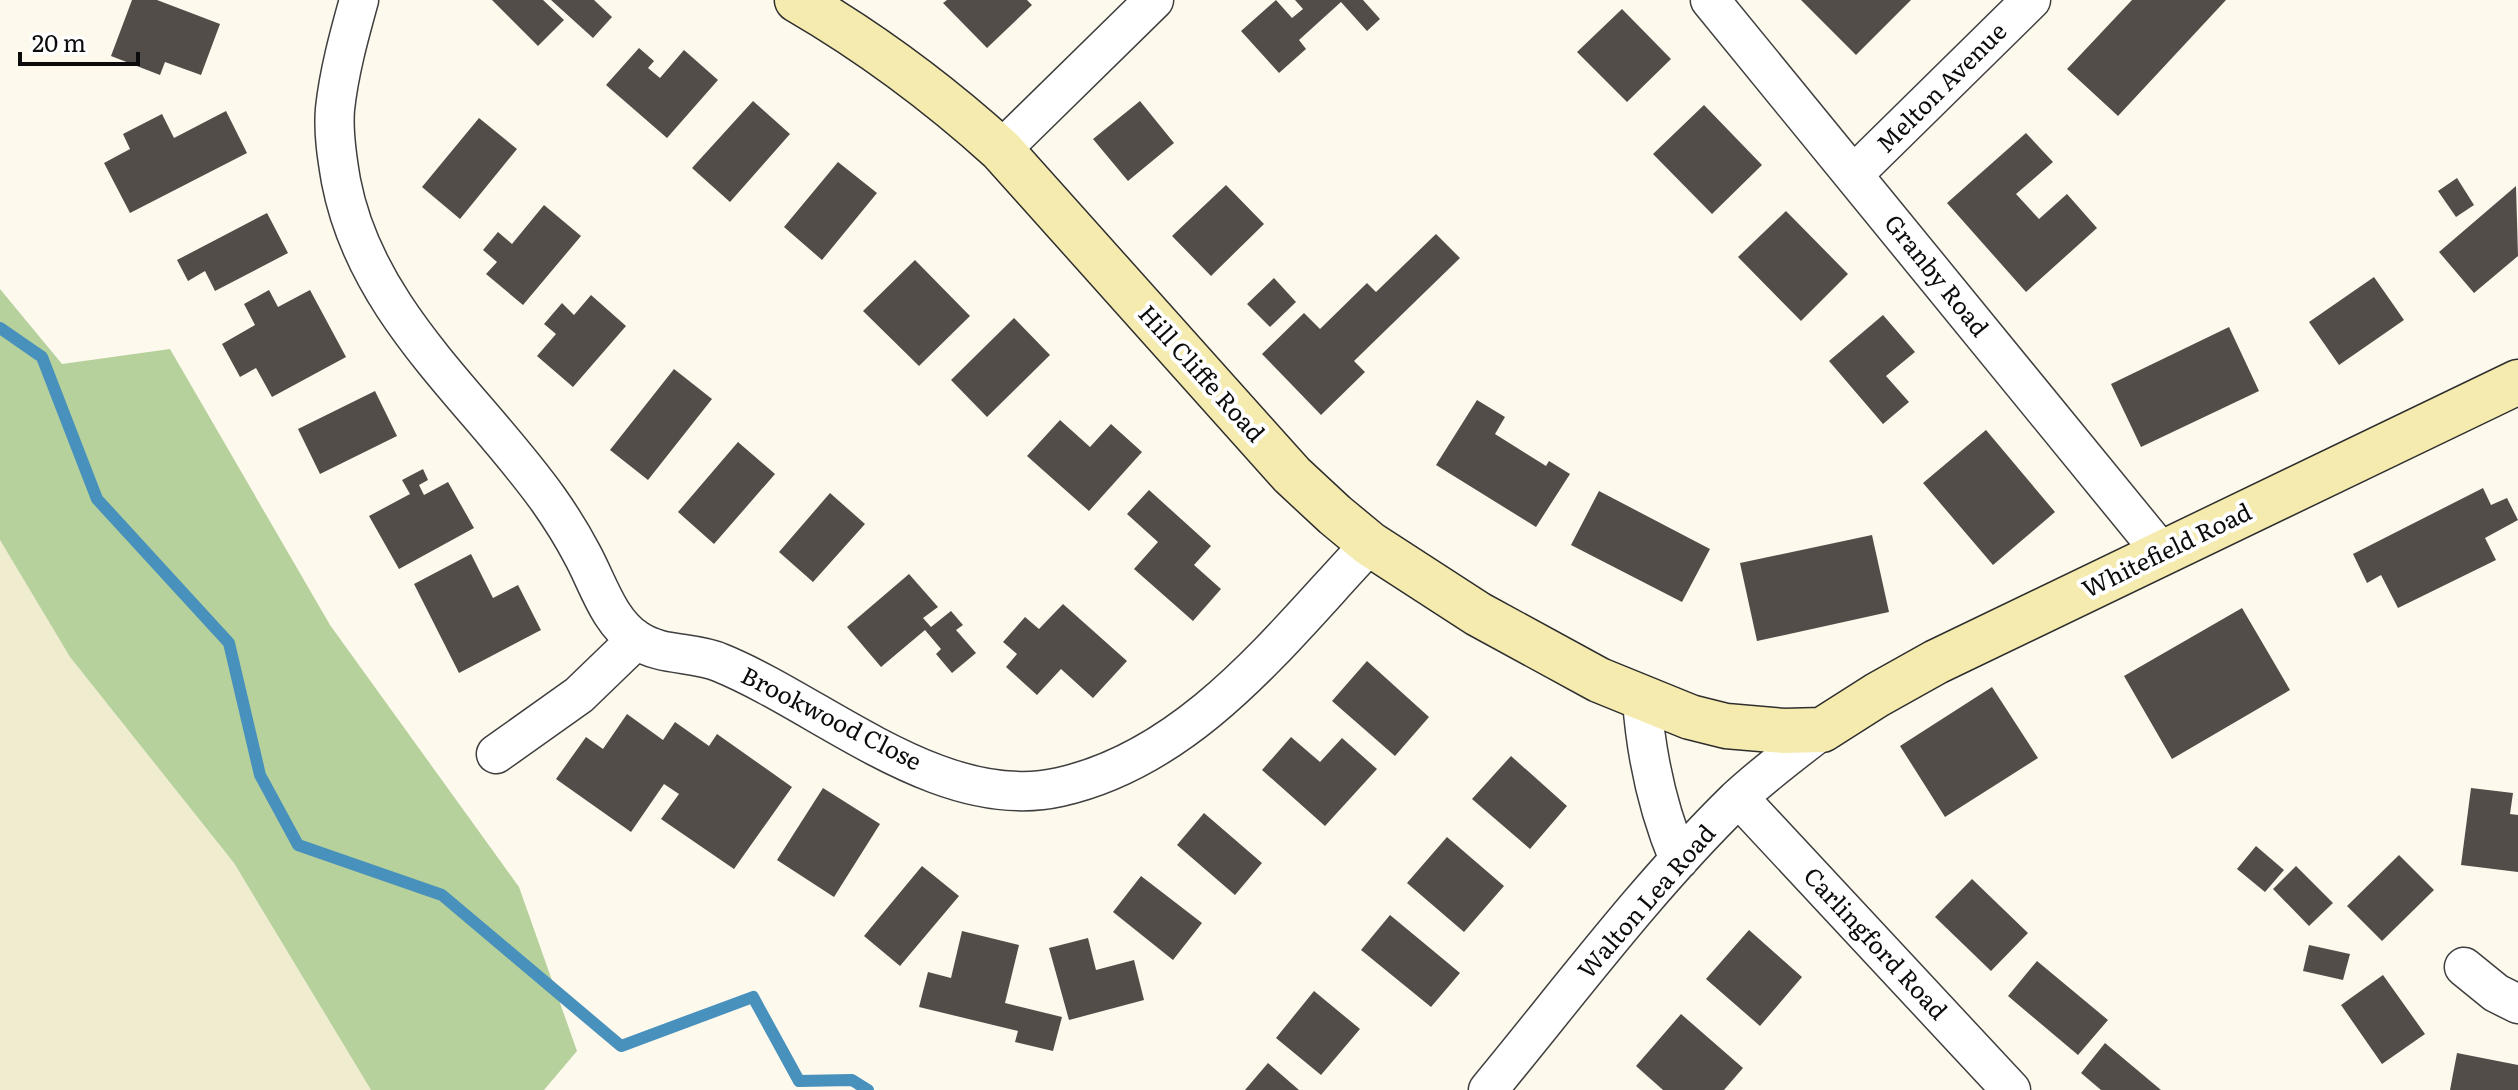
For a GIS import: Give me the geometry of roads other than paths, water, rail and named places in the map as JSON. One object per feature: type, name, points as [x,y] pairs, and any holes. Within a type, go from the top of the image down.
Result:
[{"type":"street","points":[[359,0],[341,71],[335,113],[337,158],[344,198],[356,236],[394,308],[542,492],[582,554],[608,607],[636,640],[579,695],[496,754]]},
{"type":"street","name":"Hill Cliffe Road","points":[[797,0],[853,33],[947,102],[1001,150],[1282,464],[1370,544],[1478,614],[1550,655],[1642,700],[1726,726],[1784,731],[1822,730]]},
{"type":"street","points":[[1001,150],[1154,0]]},
{"type":"street","name":"Granby Road","points":[[1710,0],[2162,553]]},
{"type":"street","name":"Melton Avenue","points":[[1853,175],[2031,0]]},
{"type":"street","name":"Whitefield Road","points":[[1822,730],[1936,662],[2518,382]]},
{"type":"street","name":"Brookwood Close","points":[[636,640],[656,649],[700,656],[735,669],[887,752],[925,768],[962,782],[997,790],[1029,791],[1059,787],[1129,762],[1195,720],[1225,696],[1370,544]]},
{"type":"street","points":[[1642,700],[1644,726],[1661,807],[1679,860]]},
{"type":"street","name":"Walton Lea Road","points":[[1488,1090],[1679,860],[1739,798],[1822,730]]},
{"type":"street","name":"Carlingford Road","points":[[1739,798],[2011,1090]]},
{"type":"street","points":[[2464,967],[2496,993],[2518,1004]]},
{"type":"waterway","points":[[0,328],[42,357],[97,499],[229,643],[260,775],[298,845],[442,895],[621,1046],[753,997],[799,1081],[852,1080],[868,1090]]}]
